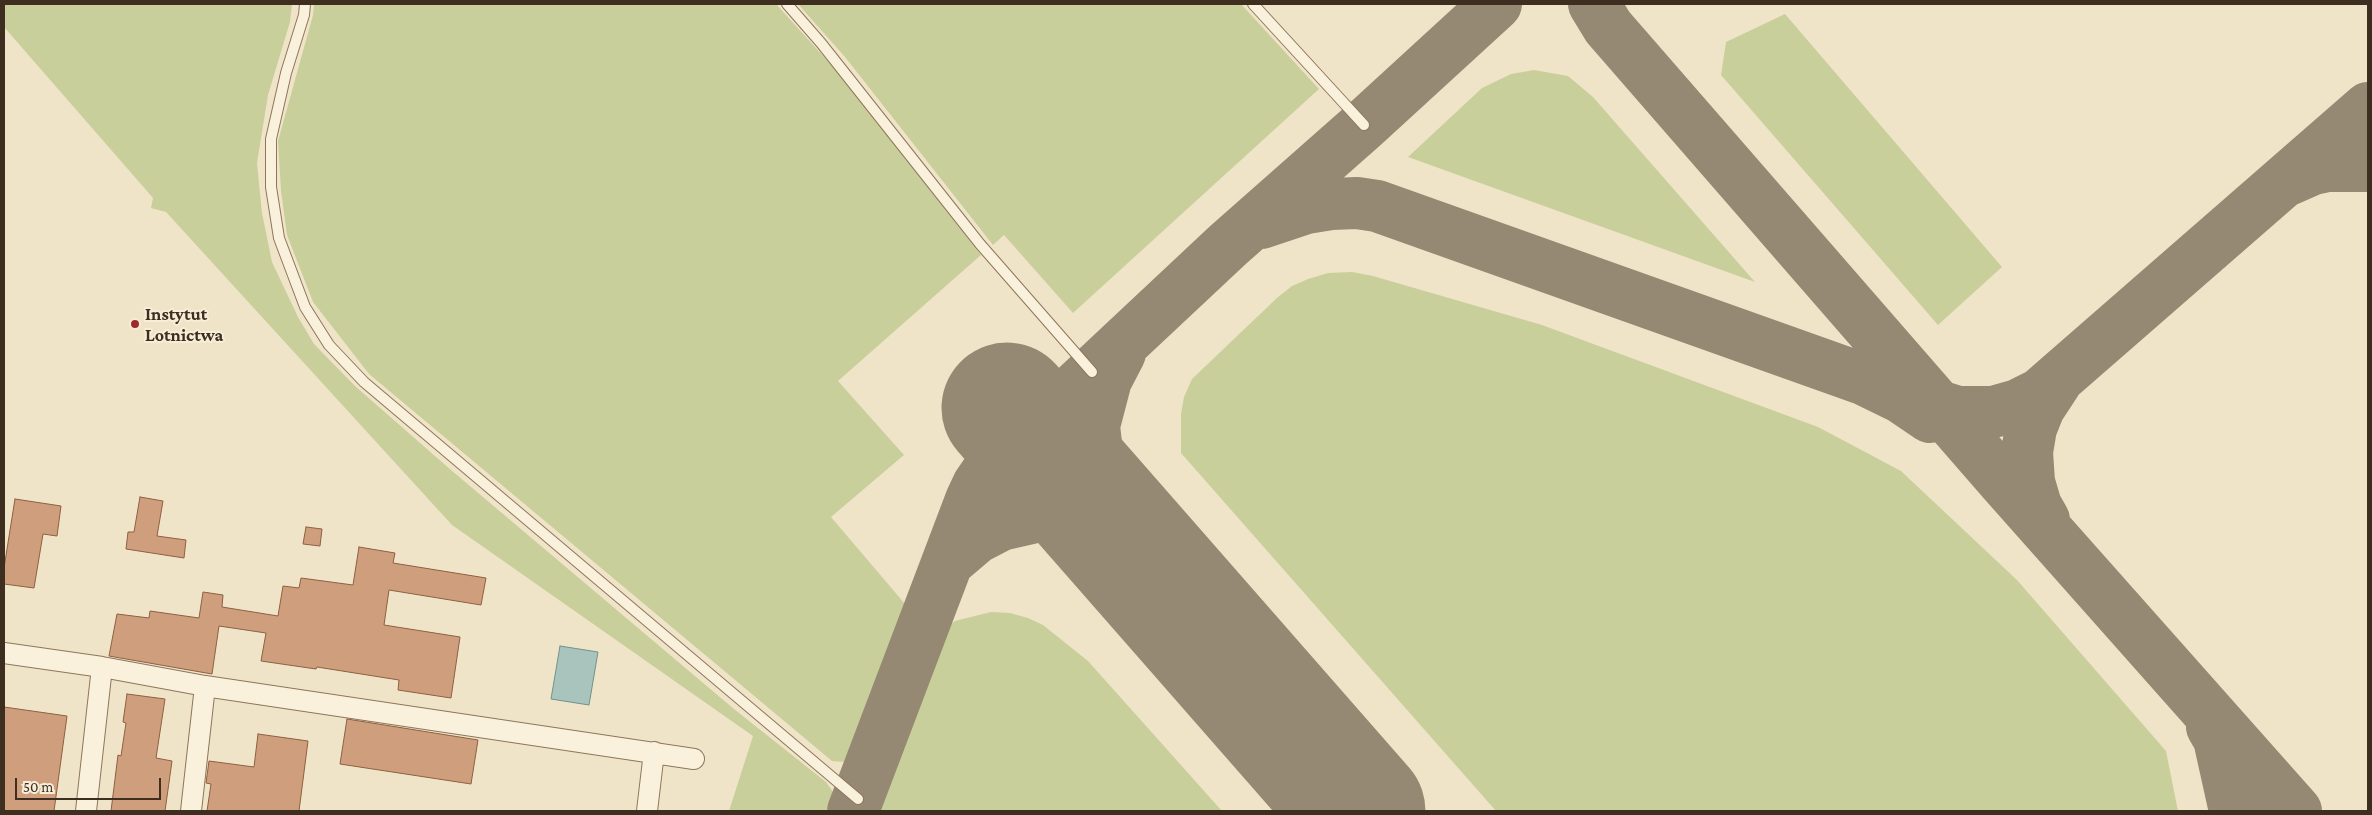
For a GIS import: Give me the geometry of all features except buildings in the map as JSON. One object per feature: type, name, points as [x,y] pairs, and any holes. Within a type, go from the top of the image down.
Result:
[{"type":"street","points":[[4,653],[102,667],[205,686],[694,759]]},
{"type":"street","points":[[86,811],[102,667]]},
{"type":"street","points":[[191,811],[205,686]]},
{"type":"street","points":[[647,811],[654,752]]},
{"type":"lane","points":[[305,4],[304,15],[286,72],[271,139],[271,187],[279,238],[305,307],[329,345],[364,382],[858,799]]},
{"type":"lane","points":[[787,4],[821,43],[980,244],[1092,372]]},
{"type":"lane","points":[[1253,4],[1364,125]]},
{"type":"green space","points":[[4,4],[292,4],[290,22],[268,95],[257,163],[262,213],[272,262],[298,317],[314,344],[355,386],[451,470],[734,709],[826,782],[833,792],[834,811],[729,811],[753,736],[452,525],[166,212],[151,208],[153,198],[4,27]]},
{"type":"green space","points":[[314,4],[776,4],[835,69],[981,255],[838,381],[904,455],[831,517],[911,611],[856,754],[845,762],[832,761],[369,374],[313,302],[287,235],[281,191],[278,141],[313,15]]},
{"type":"green space","points":[[798,4],[1241,4],[1319,89],[1073,313],[1004,235],[993,245],[845,57]]},
{"type":"green space","points":[[1785,14],[2002,267],[1938,325],[1721,75],[1726,42]]},
{"type":"green space","points":[[1534,70],[1568,76],[1593,97],[1755,282],[1408,157],[1482,88],[1511,74]]},
{"type":"green space","points":[[1352,272],[1373,276],[1542,325],[1818,427],[1901,471],[2017,580],[2166,751],[2178,811],[1496,811],[1181,453],[1181,414],[1184,397],[1192,379],[1292,286],[1328,273]]},
{"type":"green space","points":[[991,612],[1010,613],[1043,625],[1088,661],[1222,811],[872,811],[939,636],[944,629],[955,621]]},
{"type":"water","points":[[560,646],[598,652],[589,705],[551,699]]},
{"type":"taxiway","points":[[853,811],[971,500],[989,469],[1228,245],[1364,125],[1496,4]]},
{"type":"taxiway","points":[[1594,4],[1608,27],[2004,482],[2296,811]]},
{"type":"taxiway","points":[[1923,401],[1958,412],[1993,412],[2018,405],[2040,394],[2368,108]]},
{"type":"taxiway","points":[[2288,180],[2313,169],[2327,166],[2368,166]]},
{"type":"taxiway","points":[[1261,223],[1306,208],[1331,204],[1357,203],[1377,206],[1863,379],[1902,398],[1930,417]]},
{"type":"taxiway","points":[[1120,353],[1106,380],[1094,426],[1098,461],[1121,538]]},
{"type":"taxiway","points":[[2044,520],[2036,506],[2029,482],[2027,452],[2031,428],[2039,408],[2056,382]]},
{"type":"taxiway","points":[[949,561],[976,538],[1001,525],[1036,517],[1070,516],[1121,538]]},
{"type":"taxiway","points":[[2212,727],[2219,739],[2235,811]]},
{"type":"runway","points":[[1007,408],[1360,811]]},
{"type":"place","name":"Instytut Lotnictwa","points":[[135,324]]}]
